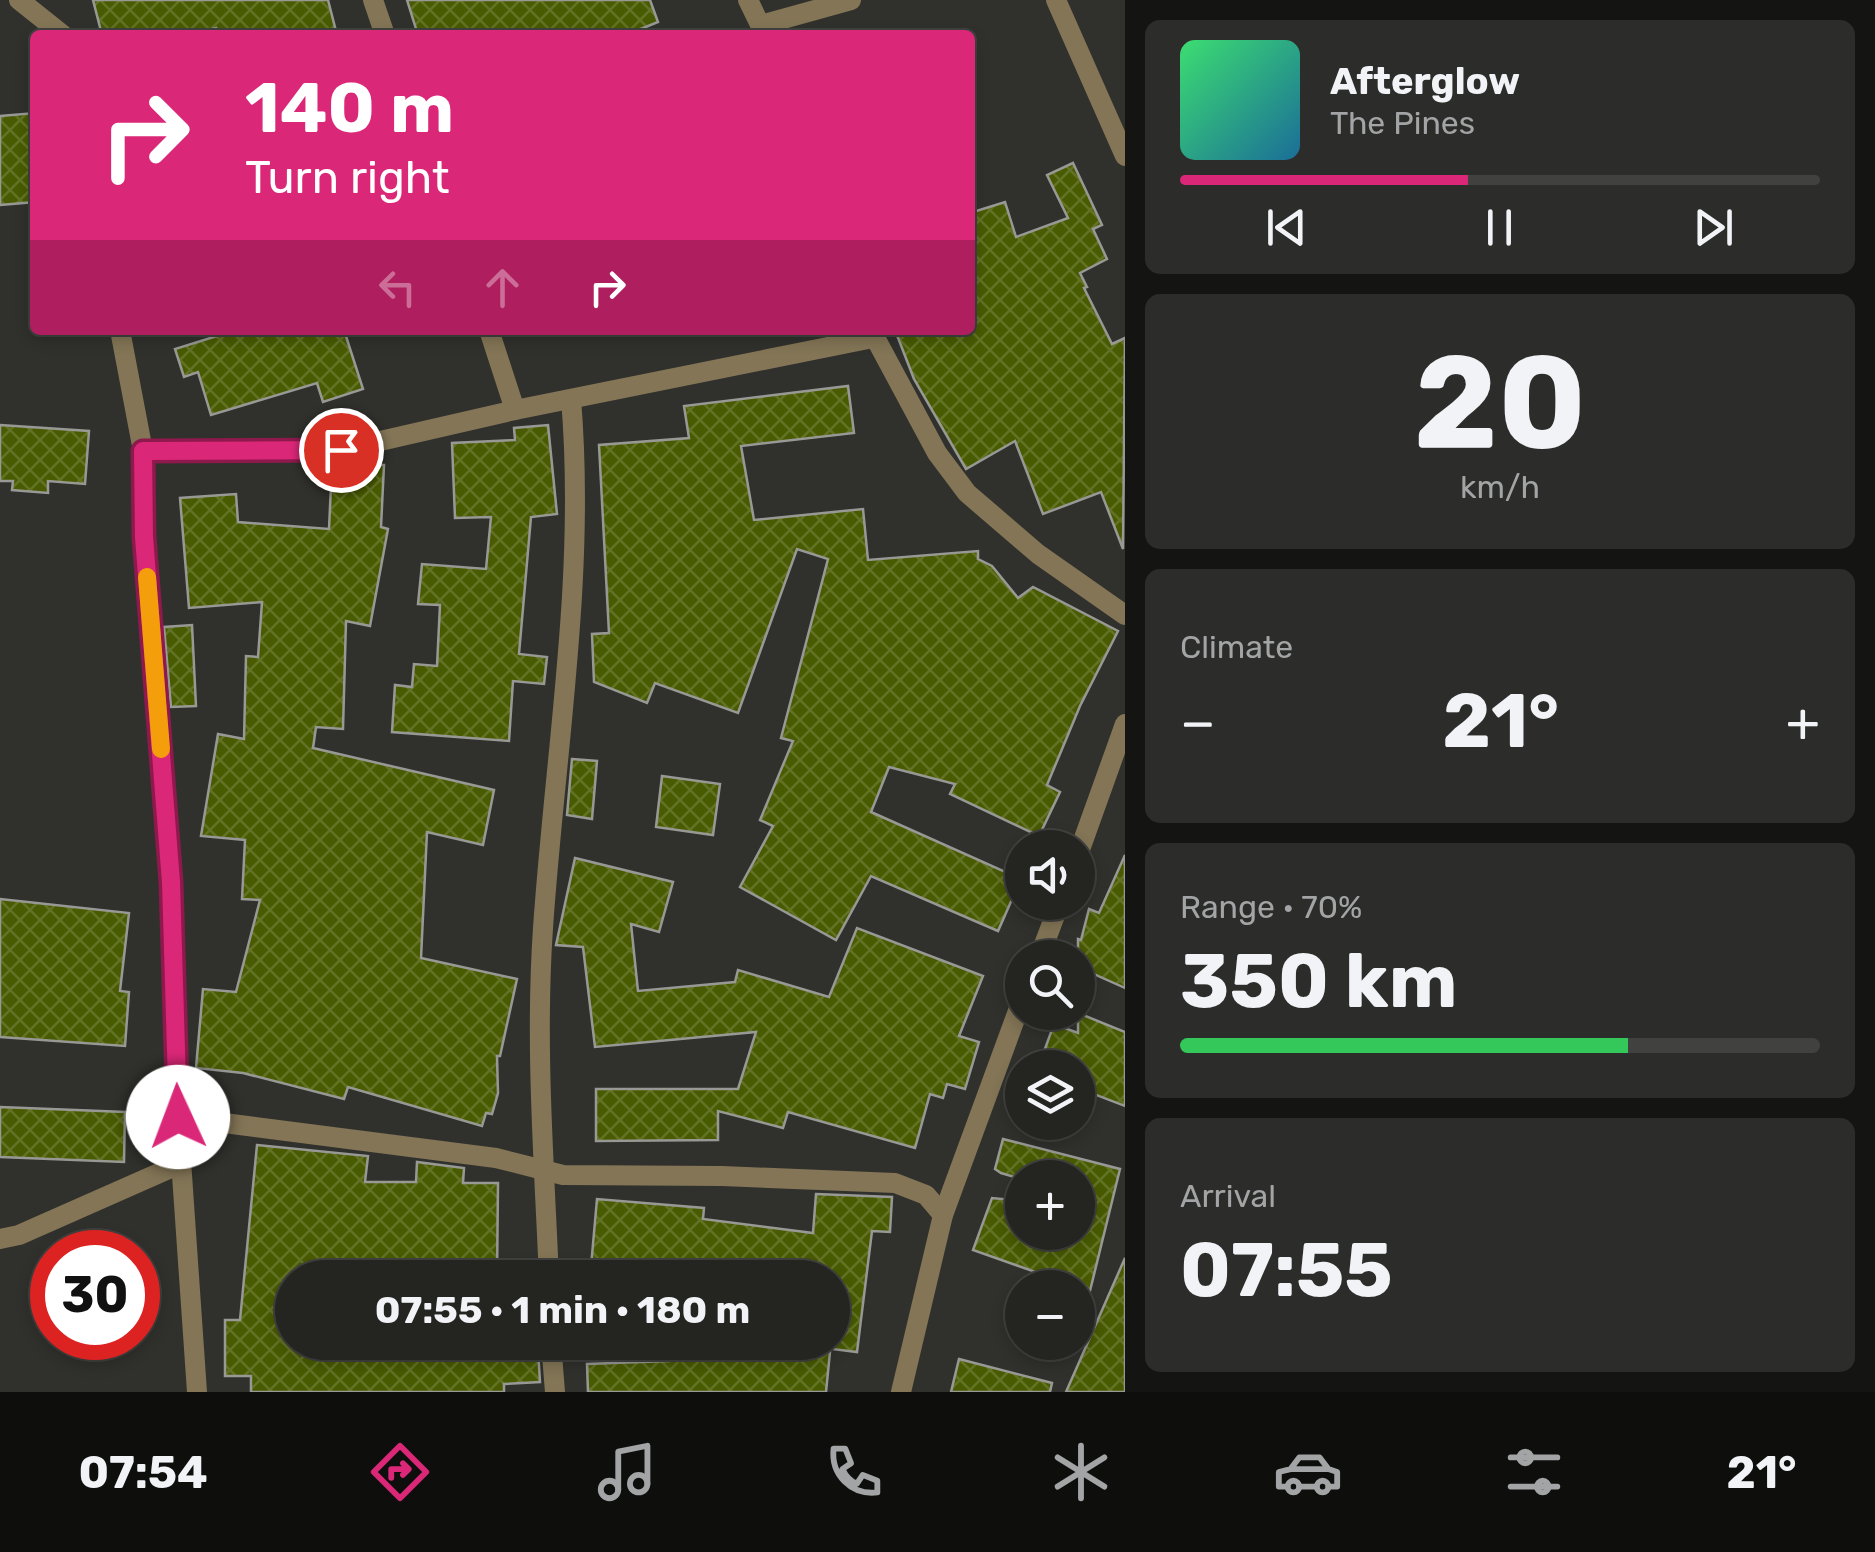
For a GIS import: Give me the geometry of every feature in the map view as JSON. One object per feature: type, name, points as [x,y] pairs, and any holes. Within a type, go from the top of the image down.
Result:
[{"type":"street","points":[[373,0],[383,30]]},
{"type":"street","points":[[748,0],[762,30],[850,0]]},
{"type":"street","points":[[1056,0],[1125,156]]},
{"type":"street","points":[[22,2],[57,30]]},
{"type":"street","points":[[121,335],[143,451],[144,537],[171,882],[178,1117],[197,1392]]},
{"type":"street","points":[[491,335],[514,410]]},
{"type":"street","points":[[143,451],[341,450],[867,335]]},
{"type":"street","points":[[873,335],[937,453],[968,494],[1038,554],[1125,615]]},
{"type":"street","points":[[548,1260],[540,1072],[543,934],[571,633],[576,460],[571,398]]},
{"type":"street","points":[[1087,830],[1125,724]]},
{"type":"street","points":[[901,1392],[943,1216],[1011,1030]]},
{"type":"street","points":[[178,1117],[496,1158],[544,1172],[596,1178],[722,1176],[895,1184],[926,1194],[943,1216]]},
{"type":"street","points":[[0,1239],[19,1235],[182,1163]]},
{"type":"street","points":[[553,1360],[555,1392]]},
{"type":"building","points":[[93,0],[328,0],[336,30],[216,28],[101,30]]},
{"type":"building","points":[[407,0],[650,0],[658,22],[638,30],[416,30]]},
{"type":"building","points":[[30,113],[30,202],[0,205],[0,116]]},
{"type":"building","points":[[1073,163],[1102,225],[1093,229],[1107,259],[1080,273],[1087,287],[1084,288],[1112,344],[1125,338],[1123,549],[1101,492],[1043,514],[1015,441],[966,469],[914,379],[897,335],[975,335],[975,211],[1005,202],[1016,237],[1068,218],[1047,175]]},
{"type":"building","points":[[220,335],[346,335],[363,389],[323,402],[317,383],[211,415],[198,372],[184,377],[175,349]]},
{"type":"building","points":[[848,386],[854,433],[741,446],[754,520],[863,509],[868,560],[978,551],[978,559],[992,566],[1018,598],[1033,587],[1118,631],[1080,706],[1047,785],[1060,792],[1042,830],[1026,830],[950,794],[955,784],[889,767],[871,812],[1005,872],[1005,915],[998,931],[871,876],[836,940],[740,887],[773,826],[760,820],[793,741],[781,738],[828,559],[797,549],[738,713],[655,683],[647,703],[594,682],[592,634],[609,633],[599,445],[689,438],[684,406]]},
{"type":"building","points":[[0,425],[89,431],[85,484],[48,481],[48,493],[12,490],[13,481],[0,481]]},
{"type":"building","points":[[548,425],[557,514],[531,517],[519,654],[547,657],[544,684],[513,681],[509,741],[392,732],[395,685],[412,687],[414,664],[437,666],[440,605],[418,604],[422,564],[486,569],[491,517],[455,518],[452,443],[515,440],[514,428]]},
{"type":"building","points":[[332,464],[384,465],[381,527],[388,529],[370,626],[346,621],[343,729],[316,727],[313,748],[494,790],[483,845],[427,832],[421,958],[517,979],[497,1056],[498,1093],[492,1114],[486,1113],[482,1126],[348,1087],[344,1099],[243,1073],[196,1068],[203,989],[236,992],[260,900],[242,899],[245,840],[201,836],[218,734],[244,739],[246,656],[258,657],[262,602],[189,608],[180,498],[236,494],[238,522],[329,529]]},
{"type":"building","points":[[192,625],[196,706],[171,707],[164,627]]},
{"type":"building","points":[[572,759],[597,761],[592,819],[567,815]]},
{"type":"building","points":[[662,776],[720,784],[713,835],[656,827]]},
{"type":"building","points":[[1125,855],[1125,988],[1095,975],[1095,940],[1081,940],[1086,920],[1095,920],[1095,911],[1099,913]]},
{"type":"building","points":[[575,858],[673,882],[659,932],[631,924],[638,991],[735,982],[738,970],[829,997],[857,928],[983,976],[959,1036],[979,1042],[965,1089],[947,1084],[943,1098],[930,1094],[915,1148],[788,1112],[783,1128],[718,1111],[718,1140],[596,1141],[596,1089],[738,1089],[756,1032],[595,1047],[583,947],[556,945]]},
{"type":"building","points":[[0,899],[129,913],[120,991],[129,992],[125,1046],[0,1037]]},
{"type":"building","points":[[1095,1020],[1125,1032],[1125,1106],[1095,1095],[1095,1050],[1045,1050],[1052,1030],[1095,1030]]},
{"type":"building","points":[[0,1107],[125,1112],[124,1162],[0,1157]]},
{"type":"building","points":[[1003,1139],[1085,1160],[1005,1160],[1005,1174],[995,1169]]},
{"type":"building","points":[[257,1145],[368,1156],[365,1182],[416,1182],[417,1162],[464,1168],[463,1183],[498,1183],[497,1260],[275,1260],[275,1360],[539,1360],[540,1382],[504,1384],[504,1392],[251,1392],[251,1376],[225,1376],[225,1320],[240,1320]]},
{"type":"building","points":[[1095,1163],[1120,1169],[1095,1271],[1030,1270],[973,1250],[992,1198],[1005,1199],[1005,1250],[1095,1250]]},
{"type":"building","points":[[816,1194],[892,1197],[890,1232],[872,1231],[857,1352],[850,1351],[850,1260],[592,1260],[597,1199],[704,1208],[703,1219],[813,1233]]},
{"type":"building","points":[[1125,1258],[1125,1392],[1066,1392],[1080,1360],[1095,1360],[1095,1326]]},
{"type":"building","points":[[959,1359],[1052,1383],[1050,1392],[951,1392]]},
{"type":"building","points":[[829,1360],[826,1392],[588,1392],[587,1364]]},
{"type":"slow traffic","points":[[147,577],[161,749]]},
{"type":"route","points":[[178,1117],[171,882],[144,537],[143,451],[341,450]]}]
